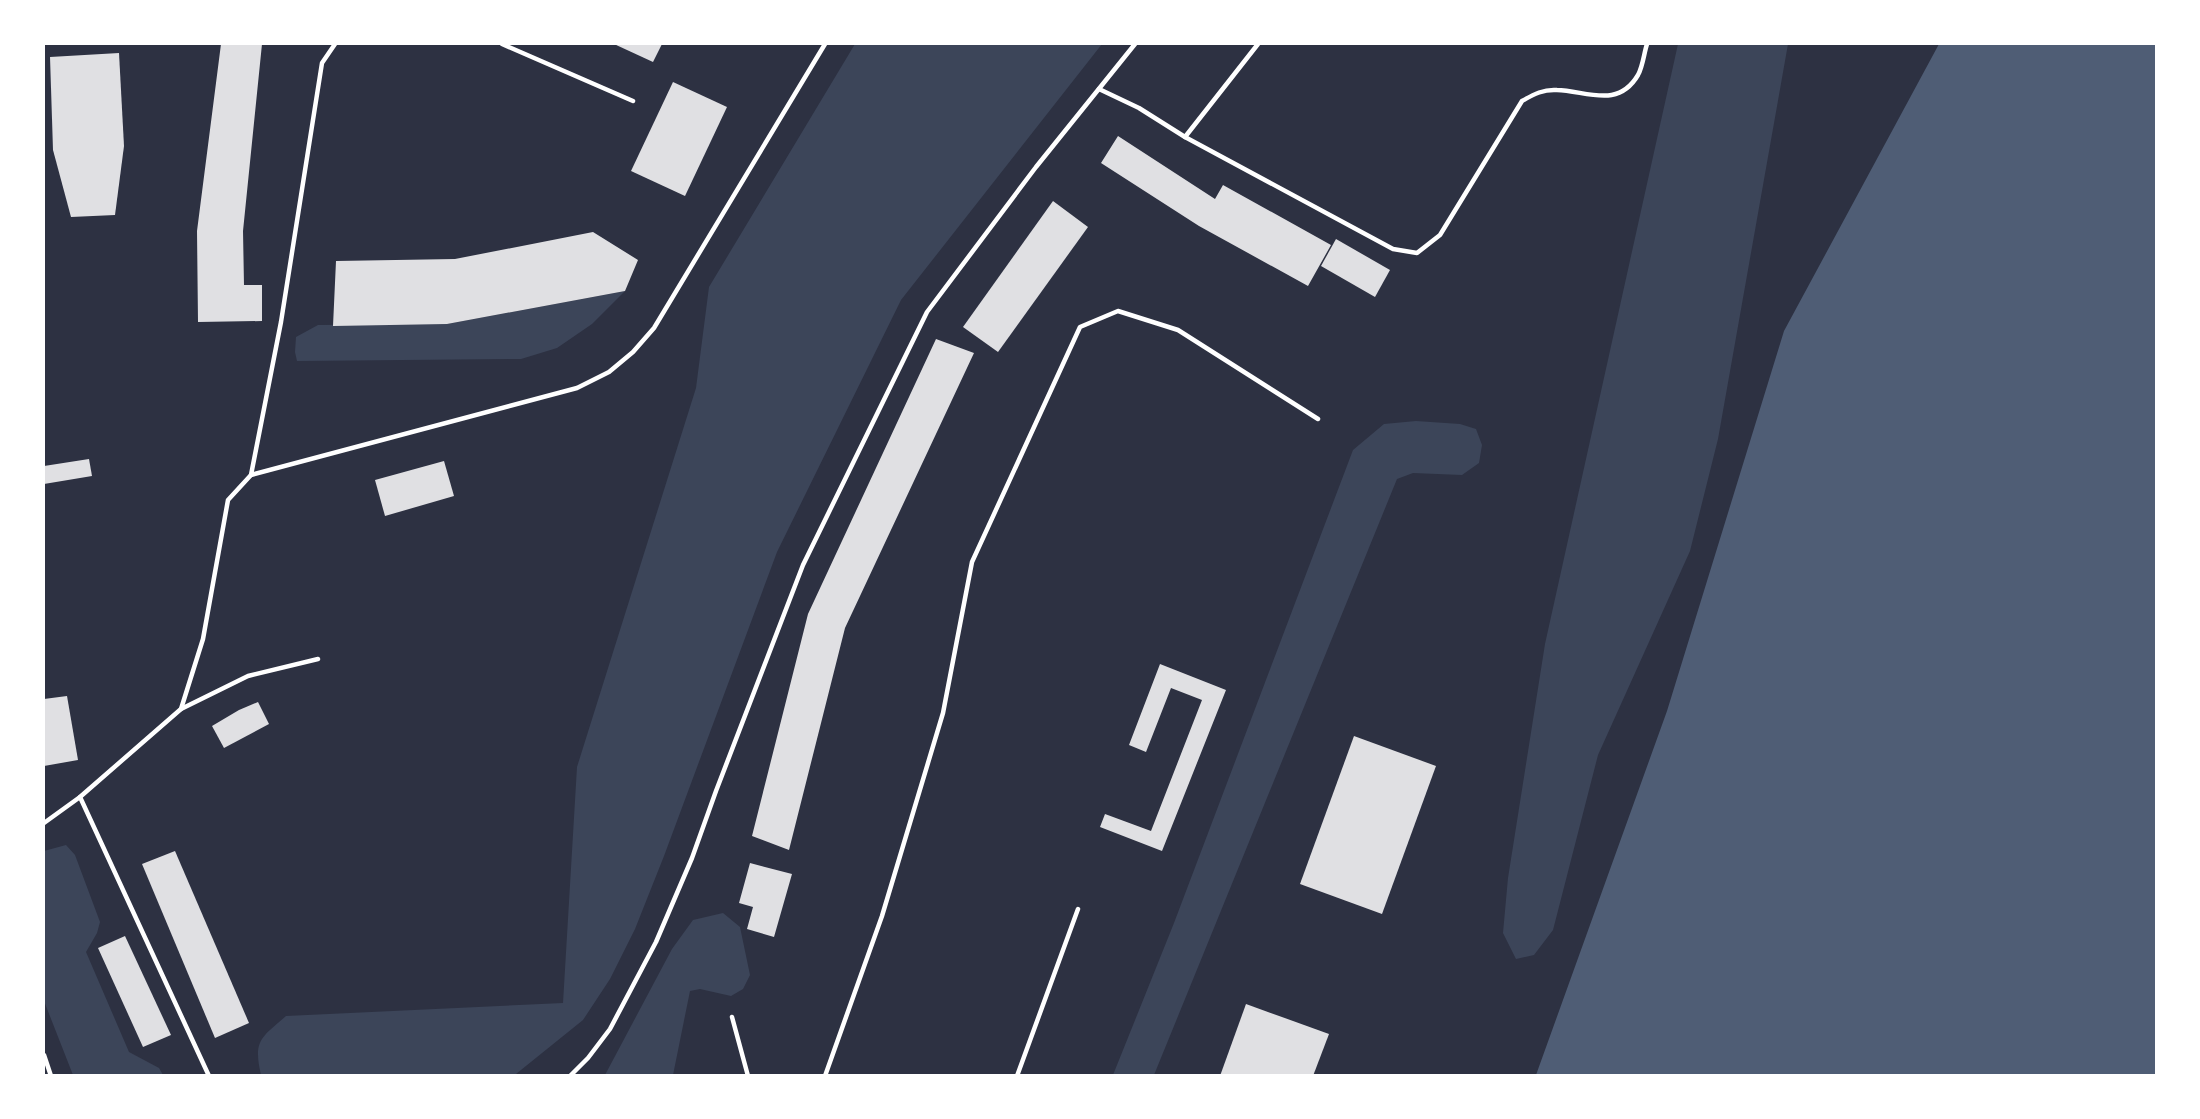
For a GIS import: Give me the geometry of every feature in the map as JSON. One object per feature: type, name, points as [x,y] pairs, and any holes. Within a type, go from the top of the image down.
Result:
[{"type":"lane","points":[[181,709],[204,639],[228,500],[251,475],[281,322],[322,63],[335,44]]},
{"type":"lane","points":[[502,44],[633,101]]},
{"type":"lane","points":[[251,475],[577,388],[609,372],[633,352],[654,328],[825,44]]},
{"type":"lane","points":[[570,1076],[588,1058],[610,1029],[656,942],[692,858],[803,565],[927,312],[1036,167],[1136,44]]},
{"type":"lane","points":[[1185,137],[1258,44]]},
{"type":"lane","points":[[1099,89],[1139,108],[1185,137],[1393,249],[1417,253],[1440,235],[1522,101],[1539,92],[1557,90],[1598,96],[1614,95],[1630,87],[1640,73],[1647,44]]},
{"type":"lane","points":[[825,1076],[882,916],[943,713],[972,562],[1080,327],[1118,311],[1178,330],[1318,419]]},
{"type":"lane","points":[[44,823],[80,797],[181,709],[248,676],[318,659]]},
{"type":"lane","points":[[80,797],[209,1076]]},
{"type":"lane","points":[[1017,1076],[1078,909]]},
{"type":"lane","points":[[732,1017],[748,1076]]},
{"type":"lane","points":[[44,1055],[51,1076]]},
{"type":"shaded area","points":[[855,44],[1102,44],[901,300],[777,552],[664,856],[635,929],[610,979],[583,1020],[516,1074],[261,1075],[258,1054],[261,1041],[286,1016],[563,1003],[577,767],[696,388],[709,287]]},
{"type":"shaded area","points":[[1678,44],[1788,44],[1718,439],[1690,551],[1598,755],[1553,930],[1534,955],[1516,959],[1503,933],[1508,878],[1545,644]]},
{"type":"shaded area","points":[[1939,44],[2156,44],[2156,1075],[1536,1075],[1667,711],[1784,331]]},
{"type":"shaded area","points":[[625,291],[592,324],[557,348],[521,359],[297,361],[295,352],[296,337],[318,325],[447,324]]},
{"type":"shaded area","points":[[1416,421],[1460,424],[1476,429],[1482,445],[1479,463],[1462,475],[1413,473],[1397,479],[1154,1075],[1113,1075],[1174,923],[1353,450],[1384,424]]},
{"type":"shaded area","points":[[66,845],[75,855],[100,922],[97,933],[86,952],[129,1052],[159,1068],[163,1075],[73,1075],[44,1001],[44,851]]},
{"type":"shaded area","points":[[723,913],[740,927],[750,975],[743,989],[731,996],[700,989],[690,991],[673,1075],[605,1075],[672,949],[693,920]]},
{"type":"building","points":[[221,44],[262,44],[243,231],[244,285],[262,285],[262,321],[198,322],[197,231]]},
{"type":"building","points":[[614,44],[662,44],[653,62]]},
{"type":"building","points":[[119,53],[124,146],[115,215],[71,217],[53,150],[50,57]]},
{"type":"building","points":[[673,82],[727,107],[685,196],[631,171]]},
{"type":"building","points":[[1118,136],[1215,199],[1223,185],[1331,245],[1308,286],[1199,226],[1101,163]]},
{"type":"building","points":[[1053,201],[1088,227],[998,352],[963,327]]},
{"type":"building","points":[[593,232],[638,260],[625,291],[447,324],[333,326],[336,261],[455,259]]},
{"type":"building","points":[[1336,239],[1390,270],[1375,297],[1321,266]]},
{"type":"building","points":[[936,339],[974,353],[845,628],[789,850],[752,836],[808,614]]},
{"type":"building","points":[[89,459],[92,476],[44,484],[44,466]]},
{"type":"building","points":[[444,461],[454,496],[385,516],[375,480]]},
{"type":"building","points":[[1160,664],[1226,690],[1162,851],[1100,827],[1105,814],[1151,831],[1202,700],[1171,688],[1146,752],[1129,745]]},
{"type":"building","points":[[67,696],[78,760],[44,766],[44,699]]},
{"type":"building","points":[[258,702],[269,724],[224,748],[212,726]]},
{"type":"building","points":[[1354,736],[1436,766],[1382,914],[1300,884]]},
{"type":"building","points":[[175,851],[249,1023],[215,1038],[142,864]]},
{"type":"building","points":[[750,863],[792,874],[774,937],[747,929],[753,907],[739,903]]},
{"type":"building","points":[[125,936],[171,1035],[143,1047],[98,948]]},
{"type":"building","points":[[1246,1004],[1329,1034],[1313,1076],[1220,1076]]}]
